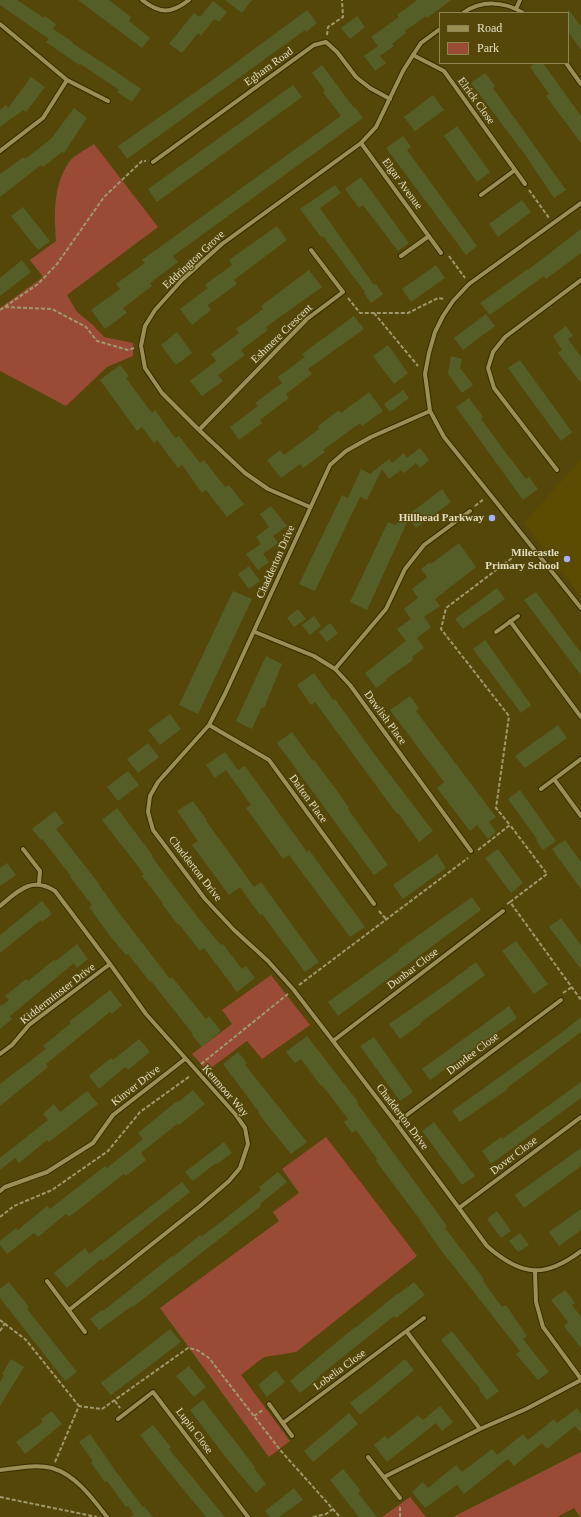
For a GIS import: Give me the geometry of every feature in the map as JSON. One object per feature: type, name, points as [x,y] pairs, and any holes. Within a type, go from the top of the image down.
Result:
[{"type":"street","points":[[142,0],[149,6],[161,10],[174,10],[189,0]]},
{"type":"street","points":[[516,9],[520,0]]},
{"type":"street","points":[[464,12],[469,8],[484,3],[499,4],[521,12]]},
{"type":"street","points":[[0,24],[67,80],[108,102]]},
{"type":"street","name":"Eddrington Grove","points":[[310,507],[268,489],[245,473],[162,393],[145,368],[141,346],[145,326],[155,310],[182,280],[216,249],[361,143],[376,127],[403,71],[421,43],[439,30]]},
{"type":"street","points":[[326,42],[338,52],[356,77],[370,88],[390,98]]},
{"type":"street","name":"Egham Road","points":[[153,162],[314,45],[326,42]]},
{"type":"street","name":"Elrick Close","points":[[413,55],[444,71],[524,184]]},
{"type":"street","points":[[567,64],[581,84]]},
{"type":"street","points":[[0,151],[43,118],[67,80]]},
{"type":"street","name":"Elgar Avenue","points":[[361,143],[441,253]]},
{"type":"street","points":[[481,195],[515,170]]},
{"type":"street","points":[[581,203],[469,284],[452,301],[435,332],[425,374],[430,411],[444,437],[581,608]]},
{"type":"street","points":[[401,256],[429,236]]},
{"type":"street","points":[[311,250],[343,292]]},
{"type":"street","points":[[557,470],[494,388],[488,368],[493,352],[505,337],[581,280]]},
{"type":"street","name":"Eshmere Crescent","points":[[199,430],[307,319],[343,292]]},
{"type":"street","name":"Chadderton Drive","points":[[430,411],[371,437],[346,451],[330,465],[255,632],[209,725],[158,782],[150,796],[148,812],[153,830],[205,899],[234,930],[268,961],[293,989],[396,1123],[487,1246],[501,1259],[515,1267],[535,1271],[567,1261],[581,1250]]},
{"type":"street","points":[[335,669],[386,609],[404,569],[424,545],[470,511]]},
{"type":"street","points":[[496,632],[518,616]]},
{"type":"street","points":[[510,622],[581,717]]},
{"type":"street","name":"Dawlish Place","points":[[255,632],[314,656],[335,669],[350,685],[471,851]]},
{"type":"street","name":"Dalton Place","points":[[209,725],[268,760],[374,904]]},
{"type":"street","points":[[540,789],[581,759]]},
{"type":"street","points":[[554,779],[581,816]]},
{"type":"street","points":[[0,906],[23,887],[38,884],[40,871],[23,849]]},
{"type":"street","name":"Kenmoor Way","points":[[38,884],[47,886],[55,891],[146,1014],[184,1059],[196,1070],[236,1115],[245,1128],[248,1144],[240,1168],[229,1181],[200,1206],[69,1310]]},
{"type":"street","name":"Dunbar Close","points":[[333,1041],[503,911]]},
{"type":"street","name":"Kidderminster Drive","points":[[0,1054],[12,1045],[29,1025],[110,964]]},
{"type":"street","name":"Dundee Close","points":[[396,1123],[562,1000]]},
{"type":"street","name":"Kinver Drive","points":[[0,1191],[5,1187],[47,1172],[93,1143],[113,1116],[184,1059]]},
{"type":"street","name":"Dover Close","points":[[459,1208],[581,1117]]},
{"type":"street","points":[[384,1477],[581,1380],[543,1327],[536,1302],[535,1271]]},
{"type":"street","points":[[48,1281],[85,1332]]},
{"type":"street","name":"Lobelia Close","points":[[283,1423],[424,1318]]},
{"type":"street","points":[[407,1332],[480,1429]]},
{"type":"street","name":"Lupin Close","points":[[118,1418],[153,1392],[248,1517]]},
{"type":"street","points":[[269,1404],[292,1436]]},
{"type":"street","points":[[368,1457],[400,1498]]},
{"type":"street","points":[[0,1470],[27,1466],[52,1468],[73,1479],[87,1492],[107,1517]]},
{"type":"path","points":[[326,42],[328,28],[343,17],[342,0]]},
{"type":"path","points":[[0,310],[38,284],[57,264],[104,197],[142,161],[153,162]]},
{"type":"path","points":[[524,184],[553,224]]},
{"type":"path","points":[[343,292],[360,313],[408,313],[438,298],[452,301]]},
{"type":"path","points":[[5,307],[52,309],[86,327],[98,341],[128,350],[141,346]]},
{"type":"path","points":[[374,313],[425,374]]},
{"type":"path","points":[[470,511],[490,494]]},
{"type":"path","points":[[503,911],[504,906],[547,874],[496,808],[508,716],[441,629],[446,608],[530,544]]},
{"type":"path","points":[[0,1217],[14,1206],[52,1190],[108,1151],[140,1112],[196,1070],[204,1060],[293,989],[510,825]]},
{"type":"path","points":[[510,902],[581,1000]]},
{"type":"path","points":[[374,904],[386,919]]},
{"type":"path","points":[[0,1320],[26,1340],[79,1406],[102,1409],[188,1348],[197,1350],[209,1358],[281,1451],[340,1517]]},
{"type":"path","points":[[0,1331],[5,1324]]},
{"type":"path","points":[[254,1416],[269,1404]]},
{"type":"path","points":[[52,1468],[79,1406]]},
{"type":"path","points":[[0,1498],[99,1517]]},
{"type":"path","points":[[400,1498],[400,1517]]},
{"type":"path","points":[[313,1517],[326,1514],[333,1510]]},
{"type":"shaded area","name":"Milecastle Primary School","points":[[581,459],[581,596],[524,523]]},
{"type":"green space","points":[[94,144],[158,227],[67,295],[77,312],[93,325],[104,337],[133,343],[133,356],[107,367],[66,406],[0,371],[0,308],[43,277],[30,260],[56,241],[55,211],[57,190],[60,180],[69,162]]},
{"type":"green space","points":[[271,975],[310,1025],[262,1059],[247,1041],[207,1071],[192,1054],[232,1024],[222,1010]]},
{"type":"green space","points":[[326,1137],[417,1256],[296,1352],[264,1357],[241,1375],[290,1441],[269,1457],[160,1308],[279,1221],[273,1212],[299,1193],[282,1169]]},
{"type":"green space","points":[[581,1452],[581,1517],[574,1508],[557,1517],[453,1517]]},
{"type":"green space","points":[[410,1497],[426,1517],[382,1517]]},
{"type":"building","points":[[0,0],[17,0],[44,18],[45,16],[56,24],[53,29],[141,89],[132,102],[117,92],[119,90],[46,42],[49,39],[0,5]]},
{"type":"building","points":[[78,0],[109,0],[131,17],[129,21],[150,38],[142,48]]},
{"type":"building","points":[[225,0],[252,0],[242,13]]},
{"type":"building","points":[[417,0],[451,0],[427,18],[426,16],[405,31],[406,33],[392,44],[394,46],[380,56],[386,63],[375,71],[364,56],[378,46],[371,37],[399,17],[397,15]]},
{"type":"building","points":[[213,1],[227,12],[219,22],[214,19],[201,36],[198,33],[182,53],[169,44],[194,13],[200,17]]},
{"type":"building","points":[[568,9],[581,26],[581,50],[569,33]]},
{"type":"building","points":[[307,10],[317,23],[306,32],[305,30],[127,159],[118,146],[207,84]]},
{"type":"building","points":[[357,16],[365,27],[350,39],[341,28]]},
{"type":"building","points":[[534,64],[544,64],[581,116],[581,143],[546,96],[549,94],[530,67]]},
{"type":"building","points":[[322,65],[363,118],[173,256],[178,262],[150,283],[152,286],[123,308],[127,313],[105,329],[91,310],[120,289],[116,284],[145,263],[142,260],[341,116],[323,92],[325,90],[312,73]]},
{"type":"building","points":[[485,73],[495,86],[493,88],[566,190],[554,198],[526,156],[471,83]]},
{"type":"building","points":[[31,77],[45,87],[26,112],[23,110],[0,127],[0,110],[6,105],[8,108]]},
{"type":"building","points":[[293,85],[302,97],[157,202],[148,189]]},
{"type":"building","points":[[433,95],[444,110],[415,131],[404,117]]},
{"type":"building","points":[[74,108],[87,118],[64,153],[62,152],[43,167],[41,165],[0,197],[0,174],[24,157],[25,159],[51,139]]},
{"type":"building","points":[[457,126],[490,172],[477,182],[444,136]]},
{"type":"building","points":[[403,136],[411,147],[407,150],[477,246],[466,255],[386,148]]},
{"type":"building","points":[[361,177],[409,243],[398,251],[363,205],[359,208],[345,189]]},
{"type":"building","points":[[335,185],[341,193],[320,208],[374,285],[376,284],[383,294],[371,303],[364,293],[365,292],[323,236],[321,237],[300,209]]},
{"type":"building","points":[[522,200],[531,212],[498,237],[489,224]]},
{"type":"building","points":[[23,207],[50,241],[38,250],[11,216]]},
{"type":"building","points":[[277,226],[287,240],[234,280],[237,284],[208,305],[211,310],[192,325],[180,309],[208,288],[205,285],[232,265],[229,260]]},
{"type":"building","points":[[581,229],[581,253],[546,279],[544,276],[490,315],[480,303],[528,270]]},
{"type":"building","points":[[22,260],[31,272],[0,296],[0,278]]},
{"type":"building","points":[[436,265],[445,278],[411,302],[402,289]]},
{"type":"building","points":[[309,270],[322,287],[266,327],[268,330],[241,350],[245,355],[218,375],[223,381],[202,396],[190,381],[216,361],[211,354],[239,333],[236,329],[263,309],[261,306]]},
{"type":"building","points":[[486,314],[495,326],[463,350],[454,338]]},
{"type":"building","points":[[354,316],[364,329],[308,369],[312,374],[286,394],[289,398],[260,420],[262,423],[239,440],[230,427],[258,406],[255,403],[282,383],[278,377],[305,357],[302,354]]},
{"type":"building","points":[[566,326],[573,336],[568,339],[581,357],[581,383],[558,353],[562,350],[553,336]]},
{"type":"building","points":[[177,332],[192,353],[176,365],[161,345]]},
{"type":"building","points":[[388,345],[408,373],[394,384],[373,356]]},
{"type":"building","points":[[451,356],[462,359],[460,368],[473,385],[462,393],[448,374]]},
{"type":"building","points":[[520,360],[572,432],[561,441],[508,368]]},
{"type":"building","points":[[120,365],[129,376],[126,378],[152,413],[155,410],[175,438],[179,436],[200,463],[204,460],[225,487],[229,485],[244,504],[227,517],[206,490],[202,493],[182,465],[178,468],[157,440],[154,443],[142,427],[137,431],[100,380]]},
{"type":"building","points":[[403,390],[409,398],[390,412],[384,404]]},
{"type":"building","points":[[369,392],[383,411],[362,426],[360,423],[323,450],[325,452],[303,468],[300,464],[281,478],[267,460],[280,450],[284,455],[319,429],[318,426],[339,410],[341,413]]},
{"type":"building","points":[[469,398],[483,417],[481,419],[506,453],[526,479],[529,477],[538,489],[523,500],[456,407]]},
{"type":"building","points":[[420,448],[429,460],[420,468],[416,463],[404,473],[401,470],[389,479],[382,469],[367,500],[360,497],[315,591],[299,584],[342,495],[348,498],[361,469],[370,474],[389,459],[392,463],[404,453],[407,458]]},
{"type":"building","points":[[442,489],[451,502],[416,528],[409,518],[367,610],[350,602],[388,522],[395,525]]},
{"type":"building","points":[[271,506],[287,526],[273,536],[278,543],[263,554],[269,562],[258,570],[246,554],[261,544],[256,537],[269,527],[260,514]]},
{"type":"building","points":[[459,543],[476,567],[435,599],[440,606],[424,617],[431,627],[417,638],[424,648],[412,657],[413,660],[376,688],[365,673],[406,641],[397,629],[411,619],[404,609],[418,598],[412,589],[427,577],[421,569],[430,562],[431,564]]},
{"type":"building","points":[[249,566],[260,581],[249,589],[238,574]]},
{"type":"building","points":[[497,588],[505,599],[463,629],[455,619]]},
{"type":"building","points":[[233,591],[252,599],[198,714],[179,705]]},
{"type":"building","points":[[536,592],[581,653],[581,675],[524,600]]},
{"type":"building","points":[[298,609],[306,619],[294,627],[287,618]]},
{"type":"building","points":[[314,616],[321,626],[310,635],[302,625]]},
{"type":"building","points":[[330,623],[338,633],[327,642],[319,632]]},
{"type":"building","points":[[485,640],[531,705],[521,713],[473,649]]},
{"type":"building","points":[[266,656],[282,664],[264,708],[262,707],[252,729],[236,721]]},
{"type":"building","points":[[314,673],[433,831],[419,842],[315,702],[311,705],[297,685]]},
{"type":"building","points":[[410,696],[419,708],[416,711],[496,817],[489,822],[496,832],[488,839],[477,825],[470,831],[437,788],[444,782],[390,710]]},
{"type":"building","points":[[170,714],[181,729],[160,745],[148,730]]},
{"type":"building","points":[[558,725],[567,738],[525,768],[515,756]]},
{"type":"building","points":[[292,732],[335,788],[388,865],[374,875],[277,743]]},
{"type":"building","points":[[148,743],[159,757],[138,773],[127,759]]},
{"type":"building","points":[[225,752],[238,770],[245,766],[307,852],[309,850],[365,927],[350,937],[289,855],[283,859],[246,808],[251,805],[226,770],[215,778],[206,765]]},
{"type":"building","points":[[128,771],[139,785],[118,801],[107,787]]},
{"type":"building","points":[[520,790],[556,841],[543,850],[536,840],[537,839],[508,799]]},
{"type":"building","points":[[193,801],[254,887],[261,882],[319,962],[305,972],[240,887],[229,895],[192,845],[198,841],[177,811]]},
{"type":"building","points":[[117,808],[199,919],[221,945],[222,943],[242,969],[246,966],[255,978],[237,992],[204,948],[200,951],[179,924],[178,925],[142,876],[144,874],[102,820]]},
{"type":"building","points":[[55,811],[64,823],[56,829],[100,885],[120,914],[170,979],[172,977],[206,1019],[209,1016],[221,1031],[202,1047],[151,981],[150,982],[128,954],[126,955],[110,936],[89,907],[92,905],[70,877],[71,876],[42,839],[41,840],[32,829]]},
{"type":"building","points":[[565,840],[581,862],[581,889],[552,849]]},
{"type":"building","points":[[498,849],[523,883],[511,893],[485,858]]},
{"type":"building","points":[[437,854],[446,868],[403,899],[393,885]]},
{"type":"building","points":[[7,863],[16,875],[0,886],[0,868]]},
{"type":"building","points":[[472,897],[481,910],[338,1016],[328,1002]]},
{"type":"building","points":[[42,901],[52,914],[42,922],[41,920],[0,953],[0,935]]},
{"type":"building","points":[[561,918],[581,945],[581,969],[549,927]]},
{"type":"building","points":[[516,941],[548,984],[534,994],[502,951]]},
{"type":"building","points":[[77,944],[88,959],[77,968],[74,963],[10,1016],[12,1019],[0,1029],[0,1004],[1,1006],[9,1000],[5,996],[26,979],[28,981],[54,960],[56,961]]},
{"type":"building","points":[[476,962],[485,975],[400,1039],[389,1024]]},
{"type":"building","points":[[110,990],[122,1005],[112,1014],[110,1012],[46,1064],[48,1067],[0,1106],[0,1084],[46,1049],[43,1046],[71,1023],[70,1021]]},
{"type":"building","points":[[509,1006],[517,1018],[430,1080],[422,1069]]},
{"type":"building","points":[[581,1017],[581,1032],[507,1088],[508,1089],[460,1122],[452,1111]]},
{"type":"building","points":[[307,1036],[358,1102],[357,1103],[447,1226],[445,1228],[484,1279],[483,1281],[502,1307],[506,1305],[527,1336],[523,1339],[549,1372],[538,1380],[516,1354],[520,1351],[437,1245],[376,1161],[377,1159],[356,1130],[352,1133],[344,1122],[348,1119],[322,1085],[321,1086],[301,1059],[295,1063],[286,1052]]},
{"type":"building","points":[[374,1037],[413,1092],[400,1101],[360,1046]]},
{"type":"building","points":[[139,1039],[150,1052],[128,1070],[125,1067],[99,1089],[89,1076],[111,1058],[113,1060]]},
{"type":"building","points":[[238,1052],[247,1063],[245,1065],[307,1142],[291,1154],[258,1113],[259,1112],[223,1064]]},
{"type":"building","points":[[581,1082],[581,1098],[491,1164],[482,1151],[501,1137],[502,1139]]},
{"type":"building","points":[[193,1090],[205,1104],[141,1153],[146,1160],[126,1176],[124,1174],[69,1217],[66,1214],[38,1237],[34,1233],[7,1254],[0,1245],[0,1241],[16,1228],[18,1230],[47,1206],[50,1209],[105,1166],[107,1168],[143,1139],[138,1133]]},
{"type":"building","points":[[87,1091],[98,1104],[49,1142],[47,1140],[19,1163],[15,1158],[0,1170],[0,1158],[48,1120],[43,1114],[54,1104],[60,1112]]},
{"type":"building","points":[[434,1122],[475,1176],[462,1185],[422,1131]]},
{"type":"building","points":[[224,1142],[232,1153],[217,1164],[216,1163],[193,1181],[185,1172]]},
{"type":"building","points":[[581,1148],[581,1166],[524,1208],[515,1195]]},
{"type":"building","points":[[278,1172],[287,1182],[260,1204],[261,1206],[133,1307],[132,1306],[99,1330],[90,1319],[102,1310],[103,1311],[200,1235],[201,1237],[226,1218],[261,1190],[259,1187]]},
{"type":"building","points":[[182,1182],[190,1192],[103,1261],[101,1259],[67,1288],[54,1273],[85,1248],[89,1254]]},
{"type":"building","points":[[581,1209],[581,1230],[559,1246],[549,1232]]},
{"type":"building","points":[[497,1211],[511,1231],[501,1238],[487,1219]]},
{"type":"building","points":[[520,1233],[529,1245],[518,1252],[509,1241]]},
{"type":"building","points":[[9,1282],[29,1307],[27,1309],[77,1372],[65,1381],[0,1298],[0,1289]]},
{"type":"building","points":[[414,1282],[425,1295],[396,1318],[394,1316],[300,1393],[290,1381],[355,1327]]},
{"type":"building","points":[[565,1290],[575,1303],[572,1305],[581,1317],[581,1348],[564,1326],[568,1322],[551,1300]]},
{"type":"building","points":[[170,1329],[181,1342],[111,1395],[101,1383]]},
{"type":"building","points":[[452,1331],[499,1391],[487,1400],[441,1340]]},
{"type":"building","points":[[11,1359],[24,1367],[0,1406],[0,1382],[4,1375],[2,1374]]},
{"type":"building","points":[[405,1359],[414,1370],[360,1415],[350,1403]]},
{"type":"building","points":[[189,1366],[206,1387],[194,1397],[176,1376]]},
{"type":"building","points":[[276,1370],[285,1382],[267,1397],[258,1385]]},
{"type":"building","points":[[203,1400],[255,1467],[254,1468],[266,1484],[256,1493],[227,1459],[190,1410]]},
{"type":"building","points":[[440,1406],[453,1422],[442,1431],[436,1423],[387,1462],[374,1445],[385,1436],[388,1439],[418,1415],[423,1420]]},
{"type":"building","points":[[577,1408],[581,1414],[581,1433],[575,1426],[547,1449],[542,1443],[514,1466],[508,1459],[464,1494],[457,1485],[425,1508],[412,1492],[423,1482],[428,1488],[456,1465],[462,1472],[492,1449],[497,1455],[523,1434],[528,1440],[554,1419],[557,1423]]},
{"type":"building","points":[[52,1411],[62,1424],[25,1454],[16,1442],[43,1422],[41,1419]]},
{"type":"building","points":[[349,1413],[358,1424],[313,1462],[304,1451]]},
{"type":"building","points":[[153,1425],[171,1447],[169,1449],[225,1517],[206,1517],[161,1462],[140,1435]]},
{"type":"building","points":[[90,1434],[117,1473],[143,1507],[144,1506],[153,1517],[130,1517],[134,1514],[128,1506],[126,1507],[107,1481],[105,1482],[91,1463],[93,1461],[79,1442]]},
{"type":"building","points":[[343,1469],[361,1491],[358,1493],[377,1517],[359,1517],[330,1480]]},
{"type":"building","points":[[294,1488],[303,1500],[279,1517],[270,1517],[265,1511]]},
{"type":"place","name":"Hillhead Parkway","points":[[492,518]]},
{"type":"place","name":"Milecastle Primary School","points":[[567,559]]}]
